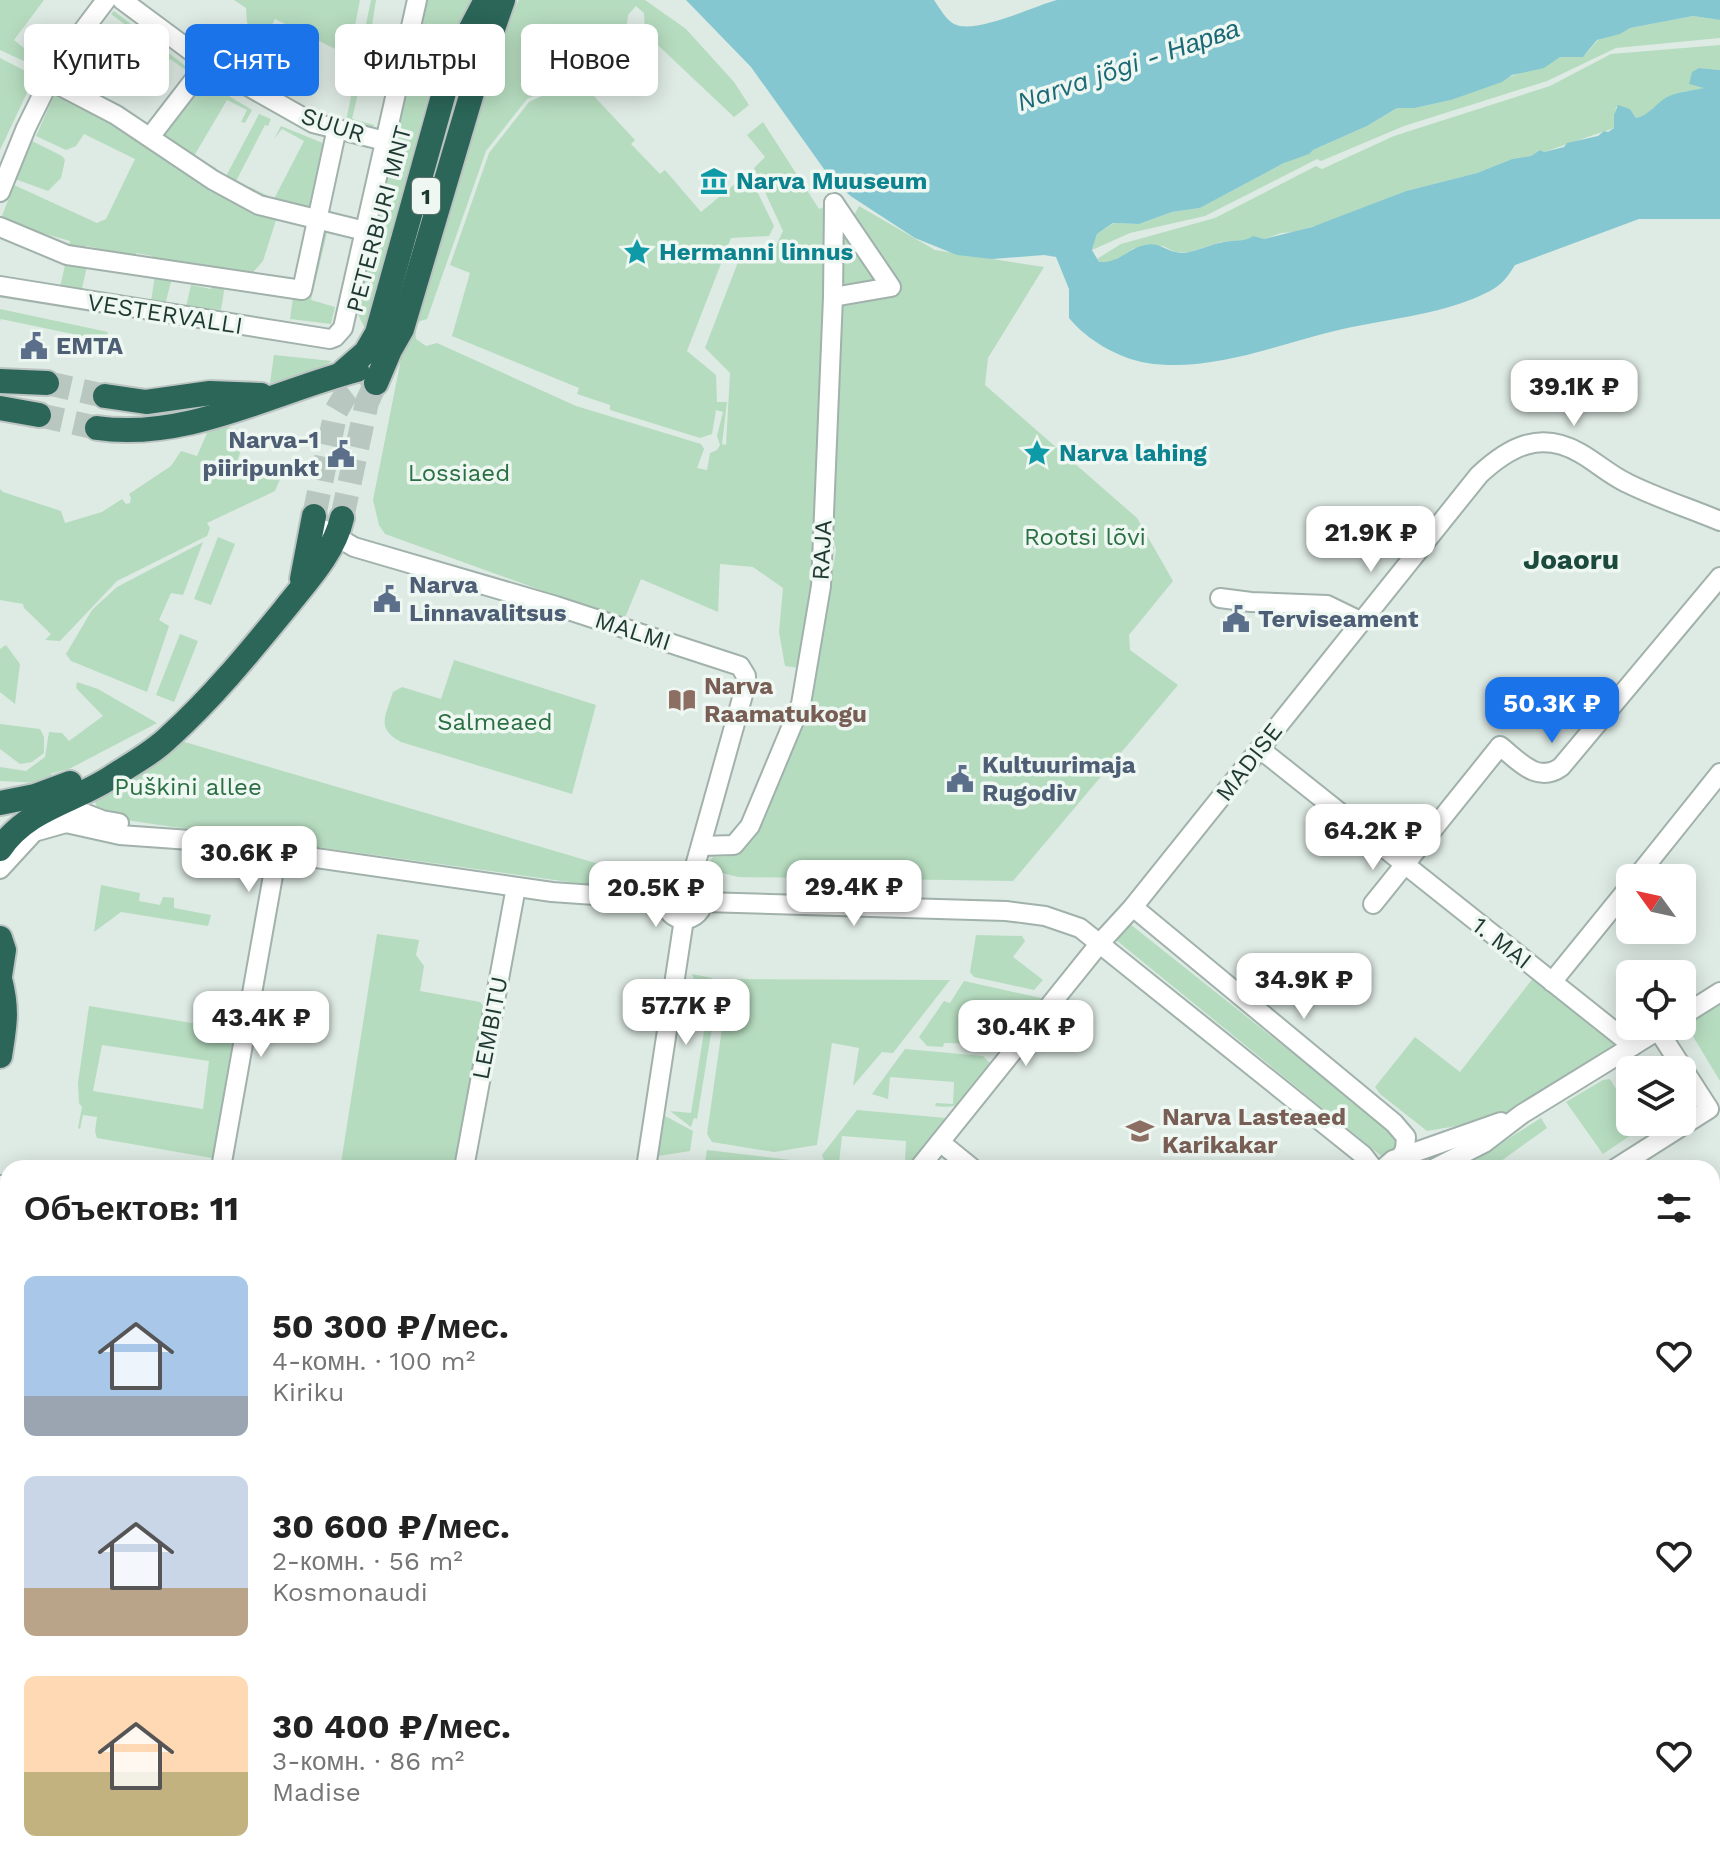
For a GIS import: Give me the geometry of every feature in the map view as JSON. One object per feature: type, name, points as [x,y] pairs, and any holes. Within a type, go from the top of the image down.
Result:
[{"type":"highway","name":"PETERBURI MNT","points":[[473,24],[486,0]]},
{"type":"highway","name":"1","points":[[369,369],[402,329],[483,56],[503,0]]},
{"type":"highway","name":"PETERBURI MNT","points":[[369,369],[366,352],[377,333],[443,96]]},
{"type":"highway","name":"PETERBURI MNT","points":[[369,369],[390,330],[455,96]]},
{"type":"highway","points":[[97,428],[121,431],[161,428],[249,406],[369,369]]},
{"type":"highway","points":[[0,381],[47,383]]},
{"type":"highway","points":[[105,396],[146,402],[210,393],[272,397]]},
{"type":"highway","points":[[0,408],[39,415]]},
{"type":"highway","points":[[295,596],[307,558],[313,522]]},
{"type":"highway","points":[[0,849],[12,831],[97,786],[158,747],[213,694],[295,596],[345,522]]},
{"type":"highway","points":[[0,803],[60,789],[150,736],[182,723]]},
{"type":"highway","points":[[0,787],[7,786],[35,796]]},
{"type":"highway","points":[[0,938],[4,950],[0,977],[7,1007],[0,1056]]},
{"type":"street","points":[[88,24],[106,0]]},
{"type":"street","name":"SUUR","points":[[122,0],[185,47]]},
{"type":"street","points":[[80,96],[150,137],[213,180],[259,205],[365,231],[417,0]]},
{"type":"street","points":[[150,137],[185,92]]},
{"type":"street","points":[[0,192],[42,96]]},
{"type":"street","name":"SUUR","points":[[265,96],[313,123],[385,141]]},
{"type":"street","points":[[0,227],[67,255],[302,290],[337,128]]},
{"type":"street","name":"RAJA","points":[[701,846],[734,845],[750,826],[801,704],[821,586],[834,203],[891,287],[833,297]]},
{"type":"street","name":"VESTERVALLI","points":[[0,286],[330,339],[343,328],[365,231]]},
{"type":"street","name":"MADISE","points":[[925,1160],[1100,943],[1133,907],[1479,475],[1507,451],[1531,443],[1562,446],[1577,451],[1614,476],[1720,521]]},
{"type":"street","name":"MALMI","points":[[313,522],[325,530],[345,522],[354,547],[556,606],[740,666],[746,676],[746,684],[692,883]]},
{"type":"street","points":[[1373,904],[1500,746],[1533,772],[1544,775],[1561,767],[1720,577]]},
{"type":"street","points":[[1220,598],[1327,605],[1360,621]]},
{"type":"street","name":"1. MAI","points":[[1260,749],[1633,1046]]},
{"type":"street","points":[[1647,864],[1720,773]]},
{"type":"street","points":[[35,796],[62,803],[102,820],[153,830],[163,836],[516,887],[665,900]]},
{"type":"street","points":[[0,869],[34,832],[56,823],[152,839],[163,836]]},
{"type":"street","points":[[222,1160],[277,853]]},
{"type":"street","points":[[686,881],[692,883],[701,891],[703,902],[695,916],[684,919],[673,916],[665,900],[669,888],[686,881]]},
{"type":"street","name":"LEMBITU","points":[[465,1160],[516,887]]},
{"type":"street","points":[[703,902],[1006,911],[1045,916],[1080,928],[1366,1160]]},
{"type":"street","points":[[1552,982],[1616,903]]},
{"type":"street","points":[[1133,907],[1394,1123],[1406,1137],[1405,1149],[1395,1160]]},
{"type":"street","points":[[647,1160],[684,919]]},
{"type":"street","points":[[1696,1007],[1720,992]]},
{"type":"street","points":[[1451,1160],[1484,1143],[1522,1114],[1643,1040]]},
{"type":"street","points":[[1629,1160],[1709,1109],[1669,1040]]},
{"type":"street","points":[[1400,1160],[1522,1114]]},
{"type":"street","points":[[940,1142],[962,1160]]},
{"type":"green space","points":[[0,0],[44,0],[14,40],[24,48],[24,61],[0,50]]},
{"type":"green space","points":[[234,0],[360,0],[355,24],[335,24],[335,49],[319,41],[319,24],[285,24],[275,19],[272,24],[248,24],[246,8]]},
{"type":"green space","points":[[371,0],[376,0],[372,24],[366,24]]},
{"type":"green space","points":[[421,0],[472,0],[459,24],[416,24]]},
{"type":"green space","name":"Lossiaed","points":[[519,0],[645,0],[686,29],[734,82],[749,105],[734,117],[658,45],[658,24],[645,24],[644,13],[636,6],[628,15],[627,24],[521,24],[521,96],[534,96],[527,99],[486,151],[427,319],[415,327],[416,339],[426,346],[437,343],[576,406],[701,444],[704,449],[697,468],[707,470],[710,453],[720,445],[717,436],[723,412],[716,410],[712,434],[700,438],[610,410],[610,405],[577,394],[579,388],[452,336],[470,273],[450,265],[489,153],[529,102],[542,96],[594,96],[635,140],[631,144],[660,174],[665,170],[701,212],[748,173],[774,226],[769,236],[731,238],[687,351],[716,375],[717,402],[727,402],[722,444],[726,445],[730,373],[705,348],[743,249],[776,246],[783,231],[754,168],[765,157],[747,135],[763,122],[819,209],[834,203],[833,297],[807,669],[785,666],[779,632],[783,588],[753,567],[720,564],[718,612],[641,579],[624,620],[385,534],[379,525],[373,500],[402,354],[481,96],[505,96],[505,27]]},
{"type":"green space","points":[[114,11],[131,24],[124,24],[111,14]]},
{"type":"green space","points":[[1693,16],[1720,20],[1720,38],[1616,48],[1547,81],[1404,126],[1321,161],[1317,159],[1205,216],[1130,233],[1092,250],[1097,234],[1114,223],[1139,224],[1172,212],[1200,208],[1284,163],[1367,126],[1397,108],[1415,108],[1451,100],[1560,57],[1579,57],[1586,54],[1598,40],[1630,28]]},
{"type":"green space","points":[[1720,45],[1720,70],[1699,68],[1696,85],[1706,88],[1668,97],[1650,112],[1636,118],[1630,109],[1616,107],[1614,128],[1477,173],[1406,191],[1294,232],[1264,239],[1221,242],[1190,252],[1175,252],[1163,246],[1134,248],[1113,263],[1099,262],[1097,259],[1121,244],[1215,218],[1316,166],[1322,169],[1394,136],[1550,86],[1611,54]]},
{"type":"green space","points":[[169,53],[185,66],[185,70],[170,59]]},
{"type":"green space","points":[[0,58],[24,70],[26,96],[0,150]]},
{"type":"green space","points":[[54,96],[65,96],[277,217],[263,261],[249,277],[187,268],[186,262],[157,259],[152,262],[152,256],[136,253],[134,261],[96,256],[97,248],[86,246],[84,255],[68,250],[70,241],[0,221],[14,185],[97,223],[106,219],[135,159],[84,134],[76,146],[66,150],[36,136]]},
{"type":"green space","points":[[188,96],[229,96],[252,110],[245,123],[241,122],[247,110],[227,100],[194,156],[216,168],[213,175],[156,138]]},
{"type":"green space","points":[[351,96],[357,96],[352,119],[374,125],[373,128],[346,121]]},
{"type":"green space","points":[[401,96],[428,96],[365,329],[356,310]]},
{"type":"green space","points":[[259,114],[271,119],[268,126],[265,125],[235,183],[224,180]]},
{"type":"green space","points":[[281,126],[330,146],[315,217],[248,193],[250,187],[274,199],[304,141],[282,129],[274,139]]},
{"type":"green space","points":[[32,141],[65,160],[61,178],[48,191],[15,179]]},
{"type":"green space","name":"Rootsi lõvi","points":[[859,206],[935,250],[1044,267],[988,358],[985,385],[1137,518],[1173,581],[1129,635],[1130,650],[1178,685],[1013,881],[738,877],[702,868],[713,857],[730,856],[740,851],[786,761],[811,701],[836,550],[828,518],[842,238]]},
{"type":"green space","points":[[325,230],[350,238],[327,233],[311,300],[335,307],[331,324],[290,319],[294,290]]},
{"type":"green space","points":[[66,261],[145,274],[87,266],[81,293],[60,287]]},
{"type":"green space","points":[[155,275],[172,278],[165,305],[151,302]]},
{"type":"green space","points":[[215,280],[225,285],[221,310],[186,307],[191,285],[211,289]]},
{"type":"green space","points":[[0,309],[108,332],[106,341],[0,321]]},
{"type":"green space","points":[[274,355],[332,361],[308,375],[270,383]]},
{"type":"green space","points":[[211,424],[247,431],[237,462],[283,472],[275,491],[207,523],[210,528],[207,536],[117,581],[60,641],[45,640],[51,634],[23,604],[0,600],[0,489],[61,511],[65,523],[102,512],[122,499],[126,504],[130,503],[129,494],[171,466],[181,451],[197,456]]},
{"type":"green space","points":[[218,537],[235,544],[211,605],[194,599]]},
{"type":"green space","points":[[203,542],[183,595],[171,593],[159,620],[169,626],[147,692],[71,661],[66,654],[92,610],[117,587]]},
{"type":"green space","points":[[180,634],[198,641],[174,702],[156,695]]},
{"type":"green space","points":[[6,645],[20,664],[15,704],[0,692],[0,649]]},
{"type":"green space","name":"Salmeaed","points":[[454,660],[596,705],[572,794],[401,742],[388,732],[385,721],[393,692],[402,687],[441,699]]},
{"type":"green space","points":[[77,682],[98,689],[157,723],[71,768],[50,774],[62,779],[41,783],[0,781],[0,767],[26,771],[45,757],[49,732],[62,733],[69,741],[103,716],[76,688]]},
{"type":"green space","points":[[0,724],[40,729],[44,737],[44,753],[32,762],[20,764],[0,749]]},
{"type":"green space","name":"Puškini allee","points":[[178,740],[616,869],[612,888],[159,825],[107,817],[99,812],[95,802],[97,797]]},
{"type":"green space","points":[[101,885],[140,893],[139,901],[160,905],[163,897],[174,898],[174,908],[211,915],[208,926],[121,912],[94,932]]},
{"type":"green space","points":[[1130,924],[1403,1141],[1385,1159],[1116,940]]},
{"type":"green space","points":[[377,934],[419,940],[416,955],[424,966],[420,991],[480,1002],[486,1009],[460,1160],[341,1160]]},
{"type":"green space","points":[[976,935],[1022,936],[1025,941],[1013,957],[1043,980],[1034,990],[974,977],[970,972]]},
{"type":"green space","points":[[1537,973],[1616,1036],[1616,1040],[1627,1045],[1522,1109],[1474,1123],[1427,1131],[1375,1087],[1415,1037],[1460,1072]]},
{"type":"green space","points":[[692,974],[712,978],[711,1006],[704,1006]]},
{"type":"green space","points":[[729,979],[950,980],[893,1053],[882,1052],[853,1086],[859,1048],[832,1043],[817,1145],[774,1152],[712,1142],[707,1134]]},
{"type":"green space","points":[[964,981],[1041,998],[1004,1049],[988,1049],[987,1046],[993,1044],[944,1043],[943,1047],[927,1046],[919,1037],[944,1001],[950,1003]]},
{"type":"green space","points":[[1720,1002],[1720,1081],[1695,1040],[1696,1018]]},
{"type":"green space","points":[[89,1006],[234,1030],[215,1155],[212,1158],[97,1138],[97,1117],[83,1115],[78,1128],[82,1107],[78,1083]],"holes":[[[102,1045],[209,1061],[203,1109],[93,1091]]]},
{"type":"green space","points":[[684,1011],[703,1013],[712,1028],[697,1119],[694,1118],[691,1127],[670,1111],[691,1113],[706,1019]]},
{"type":"green space","points":[[905,1049],[983,1056],[994,1067],[970,1097],[947,1107],[935,1106],[936,1103],[953,1104],[954,1082],[890,1077],[888,1099],[872,1094]]},
{"type":"green space","points":[[1610,1079],[1616,1089],[1616,1136],[1630,1136],[1603,1154],[1566,1102]]},
{"type":"green space","points":[[857,1110],[946,1118],[914,1160],[905,1160],[906,1141],[842,1136],[839,1160],[824,1160],[822,1155]]},
{"type":"green space","points":[[665,1116],[693,1131],[690,1151],[658,1156]]},
{"type":"green space","points":[[1541,1118],[1547,1128],[1503,1160],[1475,1160]]},
{"type":"green space","points":[[707,1150],[791,1160],[705,1160]]},
{"type":"water","name":"Narva jõgi - Нарва","points":[[686,0],[934,0],[954,24],[975,26],[1057,0],[1720,0],[1720,20],[1693,16],[1630,28],[1597,40],[1583,57],[1560,57],[1544,68],[1512,75],[1502,82],[1451,100],[1415,108],[1397,108],[1367,126],[1284,163],[1200,208],[1172,212],[1139,224],[1113,223],[1097,234],[1092,250],[1099,262],[1107,262],[1145,245],[1187,252],[1253,236],[1264,239],[1312,227],[1406,191],[1477,173],[1512,159],[1531,156],[1540,150],[1544,152],[1564,147],[1567,143],[1608,132],[1614,128],[1618,105],[1630,109],[1636,118],[1667,97],[1704,88],[1689,84],[1692,72],[1699,68],[1720,70],[1720,219],[1639,219],[1515,265],[1495,288],[1456,305],[1221,360],[1172,365],[1147,363],[1104,347],[1069,318],[1069,289],[1056,257],[992,259],[957,255],[915,238],[834,183],[751,67]]},
{"type":"tunnel","points":[[314,516],[336,411],[346,394],[364,380]]},
{"type":"tunnel","points":[[47,383],[105,396]]},
{"type":"tunnel","points":[[342,518],[367,402],[376,383]]},
{"type":"tunnel","points":[[39,415],[97,428]]},
{"type":"place","name":"Narva Muuseum","points":[[714,181]]},
{"type":"place","name":"Hermanni linnus","points":[[637,252]]},
{"type":"place","name":"EMTA","points":[[34,346]]},
{"type":"place","name":"Narva lahing","points":[[1037,453]]},
{"type":"place","name":"Narva-1 piiripunkt","points":[[341,454]]},
{"type":"place","name":"Narva Linnavalitsus","points":[[387,599]]},
{"type":"place","name":"Terviseament","points":[[1236,619]]},
{"type":"place","name":"Narva Raamatukogu","points":[[682,700]]},
{"type":"place","name":"Kultuurimaja Rugodiv","points":[[960,779]]},
{"type":"place","name":"Narva Lasteaed Karikakar","points":[[1140,1131]]},
{"type":"district","name":"Joaoru","points":[[1571,559]]}]
